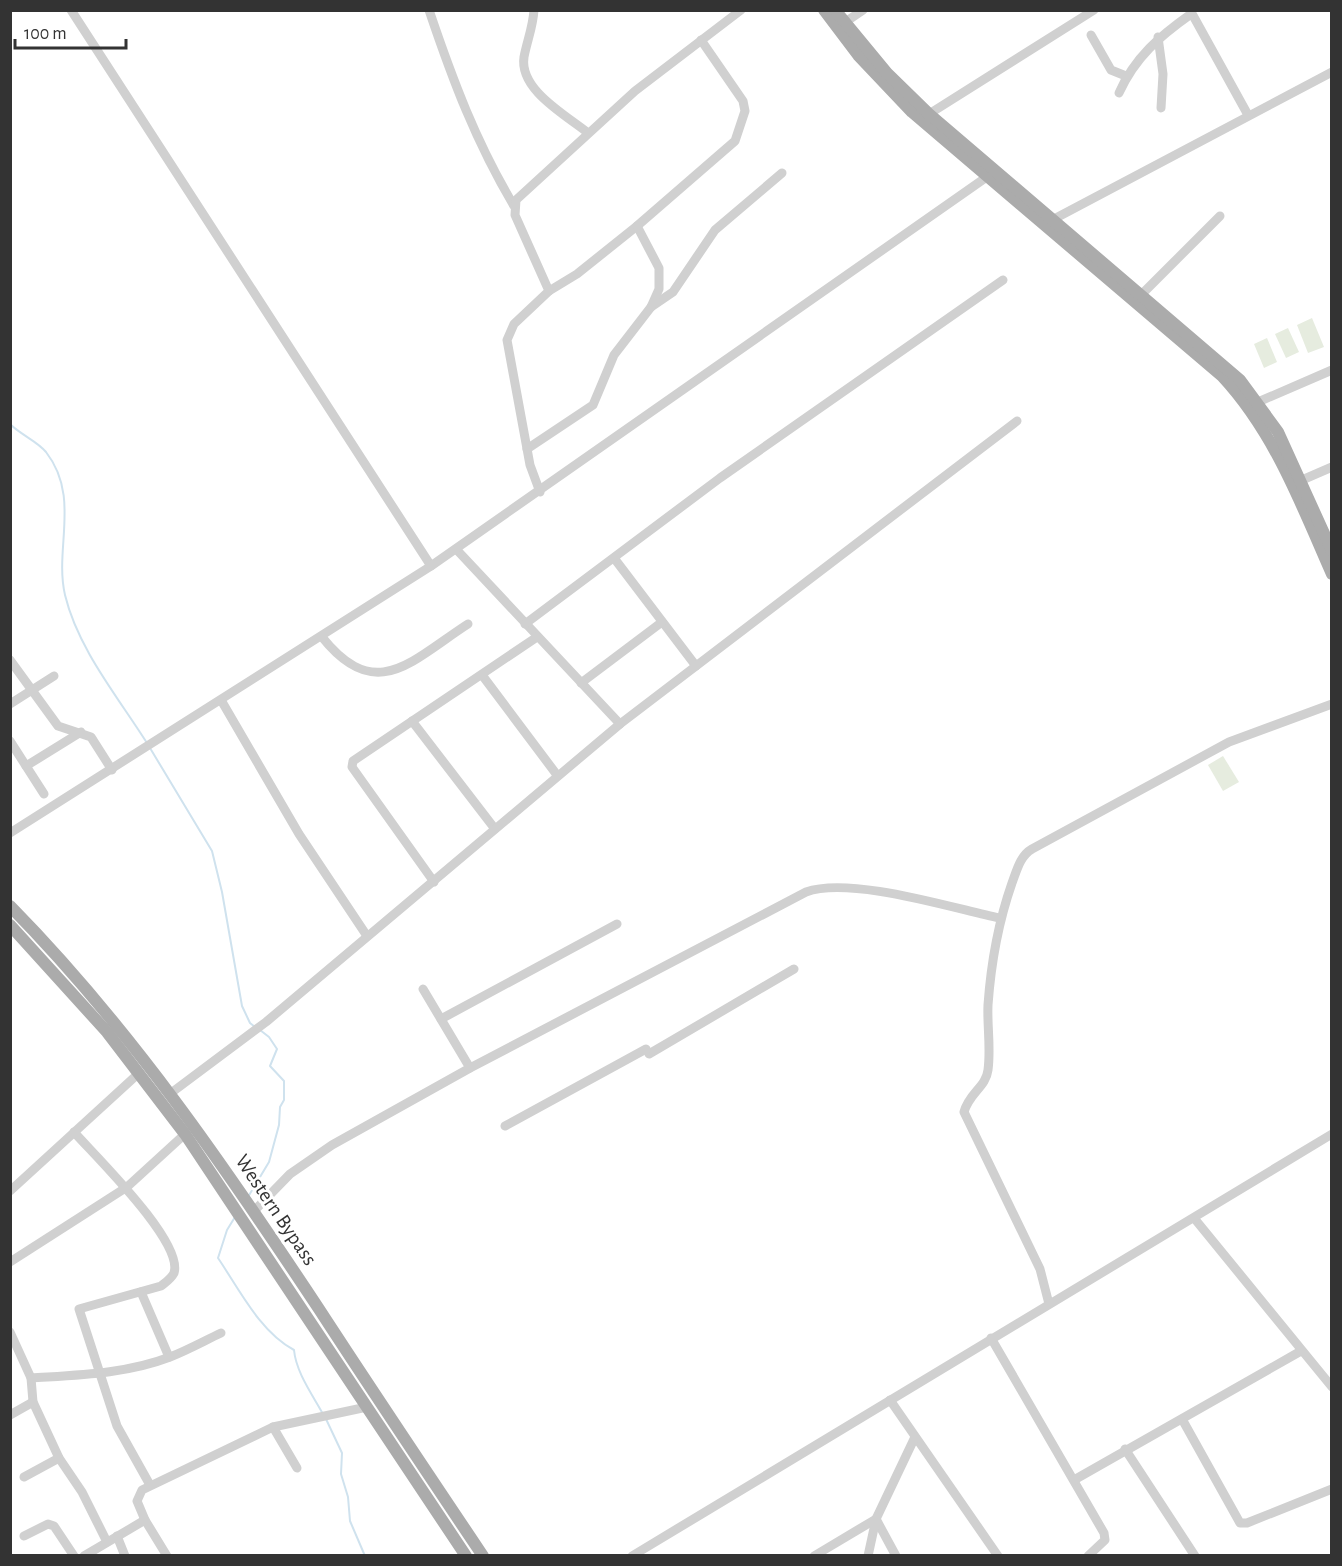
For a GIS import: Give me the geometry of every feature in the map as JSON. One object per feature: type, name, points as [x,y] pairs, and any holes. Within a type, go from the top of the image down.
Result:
[{"type":"main road","points":[[824,10],[886,87],[992,174],[1222,376],[1236,391],[1257,417],[1279,454],[1332,574]]},
{"type":"main road","points":[[836,10],[844,23],[887,73],[992,174],[1054,219],[1218,359],[1258,402],[1278,432],[1302,480],[1332,551]]},
{"type":"main road","name":"Western Bypass","points":[[10,906],[84,985],[171,1093],[243,1194],[483,1556]]},
{"type":"main road","name":"Western Bypass","points":[[10,925],[75,994],[185,1134],[466,1556]]},
{"type":"street","points":[[71,10],[431,566]]},
{"type":"street","points":[[429,10],[468,122],[514,206],[517,222],[549,291]]},
{"type":"street","points":[[534,10],[524,58],[527,77],[546,99],[588,133]]},
{"type":"street","points":[[514,206],[519,195],[635,91],[741,10]]},
{"type":"street","points":[[844,23],[863,10]]},
{"type":"street","points":[[929,114],[1094,10]]},
{"type":"street","points":[[1119,93],[1126,76],[1158,37],[1191,12],[1248,115]]},
{"type":"street","points":[[1091,35],[1111,70],[1126,76]]},
{"type":"street","points":[[1158,37],[1163,74],[1161,108]]},
{"type":"street","points":[[540,492],[532,474],[507,340],[514,324],[549,291],[577,274],[637,226],[735,141],[740,132],[745,111],[743,101],[701,40]]},
{"type":"street","points":[[1054,219],[1332,72]]},
{"type":"street","points":[[651,307],[673,292],[715,230],[782,172]]},
{"type":"street","points":[[10,833],[431,566],[992,174]]},
{"type":"street","points":[[1142,294],[1221,216]]},
{"type":"street","points":[[527,449],[593,405],[614,355],[651,307],[659,289],[659,268],[637,226]]},
{"type":"street","points":[[525,624],[720,478],[1003,280]]},
{"type":"street","points":[[1258,402],[1332,370]]},
{"type":"street","points":[[171,1093],[264,1023],[620,724],[1017,422]]},
{"type":"street","points":[[1302,480],[1332,467]]},
{"type":"street","points":[[456,549],[620,724]]},
{"type":"street","points":[[614,558],[696,666]]},
{"type":"street","points":[[581,683],[662,622]]},
{"type":"street","points":[[322,637],[343,660],[367,673],[386,674],[468,624]]},
{"type":"street","points":[[434,882],[352,767],[355,759],[537,638]]},
{"type":"street","points":[[10,660],[61,729],[81,732],[91,737],[112,770]]},
{"type":"street","points":[[482,675],[557,775]]},
{"type":"street","points":[[10,704],[54,676]]},
{"type":"street","points":[[221,700],[299,834],[367,936]]},
{"type":"street","points":[[1049,1304],[1036,1258],[964,1118],[968,1100],[981,1086],[988,1071],[988,1005],[999,918],[1026,853],[1229,742],[1332,704]]},
{"type":"street","points":[[412,721],[495,829]]},
{"type":"street","points":[[26,766],[81,732]]},
{"type":"street","points":[[10,741],[44,794]]},
{"type":"street","points":[[252,1208],[313,1157],[470,1068],[817,888],[830,887],[912,897],[999,918]]},
{"type":"street","points":[[441,1019],[617,924]]},
{"type":"street","points":[[505,1126],[648,1052],[794,969]]},
{"type":"street","points":[[423,989],[470,1068]]},
{"type":"street","points":[[10,1191],[139,1073]]},
{"type":"street","points":[[74,1131],[106,1168],[127,1187],[155,1226],[173,1260],[175,1271],[170,1279],[161,1286],[79,1309],[117,1426],[150,1485]]},
{"type":"street","points":[[10,1262],[127,1187],[185,1134]]},
{"type":"street","points":[[632,1556],[1332,1134]]},
{"type":"street","points":[[1194,1218],[1332,1387]]},
{"type":"street","points":[[141,1292],[169,1357]]},
{"type":"street","points":[[10,1332],[31,1378],[33,1402],[59,1458],[82,1492],[107,1542]]},
{"type":"street","points":[[31,1378],[100,1373],[169,1357],[221,1333]]},
{"type":"street","points":[[991,1338],[1105,1537],[1101,1546],[1088,1556]]},
{"type":"street","points":[[1074,1480],[1301,1351]]},
{"type":"street","points":[[890,1400],[998,1556]]},
{"type":"street","points":[[10,1414],[33,1402]]},
{"type":"street","points":[[167,1556],[145,1520],[137,1501],[142,1490],[273,1427],[334,1412],[367,1407]]},
{"type":"street","points":[[1182,1419],[1240,1523],[1247,1523],[1332,1489]]},
{"type":"street","points":[[273,1427],[297,1468]]},
{"type":"street","points":[[867,1556],[876,1519],[915,1437]]},
{"type":"street","points":[[1125,1449],[1195,1556]]},
{"type":"street","points":[[24,1477],[59,1458]]},
{"type":"street","points":[[814,1556],[876,1519]]},
{"type":"street","points":[[876,1519],[896,1556]]},
{"type":"street","points":[[84,1556],[145,1520]]},
{"type":"street","points":[[24,1536],[48,1524],[54,1526],[74,1556]]},
{"type":"street","points":[[117,1536],[125,1556]]},
{"type":"shaded area","points":[[1312,318],[1324,347],[1308,353],[1297,325]]},
{"type":"shaded area","points":[[1288,328],[1299,352],[1286,358],[1275,334]]},
{"type":"shaded area","points":[[1267,338],[1277,362],[1264,368],[1254,344]]},
{"type":"shaded area","points":[[1223,756],[1239,782],[1223,791],[1208,765]]},
{"type":"waterway","points":[[10,424],[42,448],[56,469],[62,487],[64,505],[62,577],[71,615],[100,672],[147,743]]},
{"type":"waterway","points":[[150,748],[212,851],[222,892],[242,1006],[250,1023],[255,1027]]},
{"type":"waterway","points":[[248,1197],[269,1162],[279,1125],[280,1107],[284,1100],[284,1081],[270,1066],[277,1049],[269,1037],[260,1030]]},
{"type":"waterway","points":[[235,1217],[227,1230],[218,1258],[261,1321],[282,1342],[294,1350],[301,1375],[323,1414]]},
{"type":"waterway","points":[[326,1419],[342,1453],[341,1474],[348,1497],[350,1521],[365,1556]]}]
